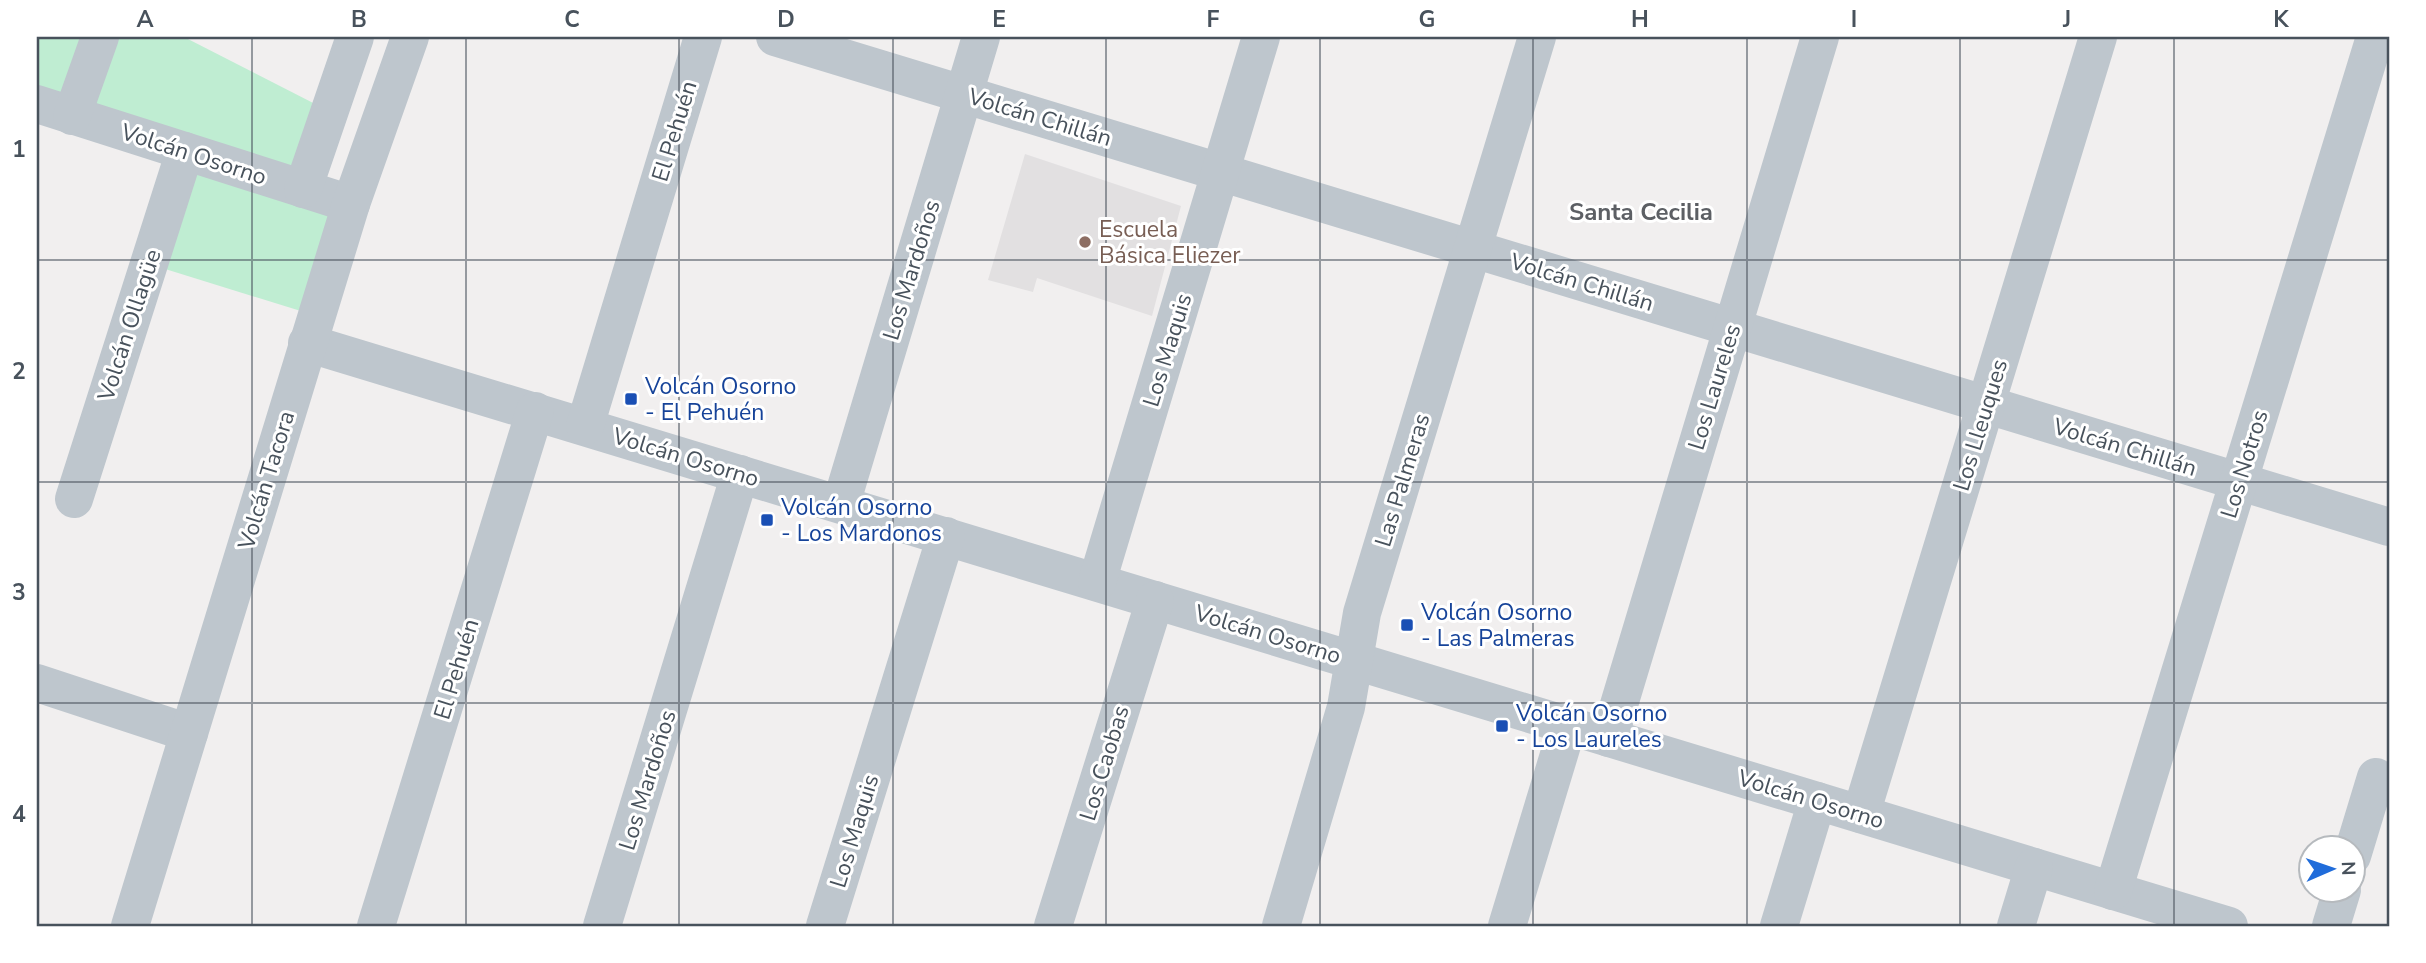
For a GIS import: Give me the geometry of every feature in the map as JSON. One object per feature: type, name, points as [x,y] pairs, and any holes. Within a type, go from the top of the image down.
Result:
[{"type":"street","points":[[72,116],[100,37]]},
{"type":"street","points":[[303,189],[355,37]]},
{"type":"street","name":"Volcán Tacora","points":[[130,926],[307,342],[351,204],[410,37]]},
{"type":"street","name":"El Pehuén","points":[[585,426],[703,37]]},
{"type":"street","name":"Volcán Chillán","points":[[775,37],[2389,527]]},
{"type":"street","name":"Los Mardoños","points":[[841,504],[981,37]]},
{"type":"street","name":"Los Maquis","points":[[1097,582],[1261,37]]},
{"type":"street","name":"Las Palmeras","points":[[1281,926],[1346,707],[1362,613],[1537,37]]},
{"type":"street","name":"Los Laureles","points":[[1609,738],[1820,37]]},
{"type":"street","name":"Los Lleuques","points":[[1861,814],[2098,37]]},
{"type":"street","name":"Los Notros","points":[[2113,891],[2375,37]]},
{"type":"street","name":"Volcán Osorno","points":[[37,104],[351,204]]},
{"type":"street","name":"Volcán Ollagüe","points":[[74,499],[185,151]]},
{"type":"street","name":"Volcán Osorno","points":[[307,342],[2229,926]]},
{"type":"street","name":"El Pehuén","points":[[376,926],[535,411]]},
{"type":"street","name":"Los Mardoños","points":[[603,926],[740,474]]},
{"type":"street","name":"Los Maquis","points":[[825,926],[946,536]]},
{"type":"street","name":"Los Caobas","points":[[1053,926],[1155,600]]},
{"type":"street","points":[[37,683],[189,733]]},
{"type":"street","points":[[1507,926],[1568,725]]},
{"type":"street","points":[[2359,834],[2376,777]]},
{"type":"street","points":[[1779,926],[1817,801]]},
{"type":"street","points":[[2016,926],[2034,867]]},
{"type":"street","points":[[2331,926],[2338,904]]},
{"type":"shaded area","name":"Escuela Básica Eliezer","points":[[1025,154],[1181,206],[1152,316],[1037,278],[1033,292],[988,280]]},
{"type":"green space","points":[[37,37],[93,37],[69,106],[37,94]]},
{"type":"green space","points":[[107,37],[184,37],[321,107],[298,181],[80,110]]},
{"type":"green space","points":[[195,171],[334,215],[304,312],[162,268]]},
{"type":"place","name":"Escuela Básica Eliezer","points":[[1085,242]]},
{"type":"place","name":"Volcán Osorno - El Pehuén","points":[[631,399]]},
{"type":"place","name":"Volcán Osorno - Los Mardonos","points":[[767,520]]},
{"type":"place","name":"Volcán Osorno - Las Palmeras","points":[[1407,625]]},
{"type":"place","name":"Volcán Osorno - Los Laureles","points":[[1502,726]]},
{"type":"district","name":"Santa Cecilia","points":[[1641,212]]}]
